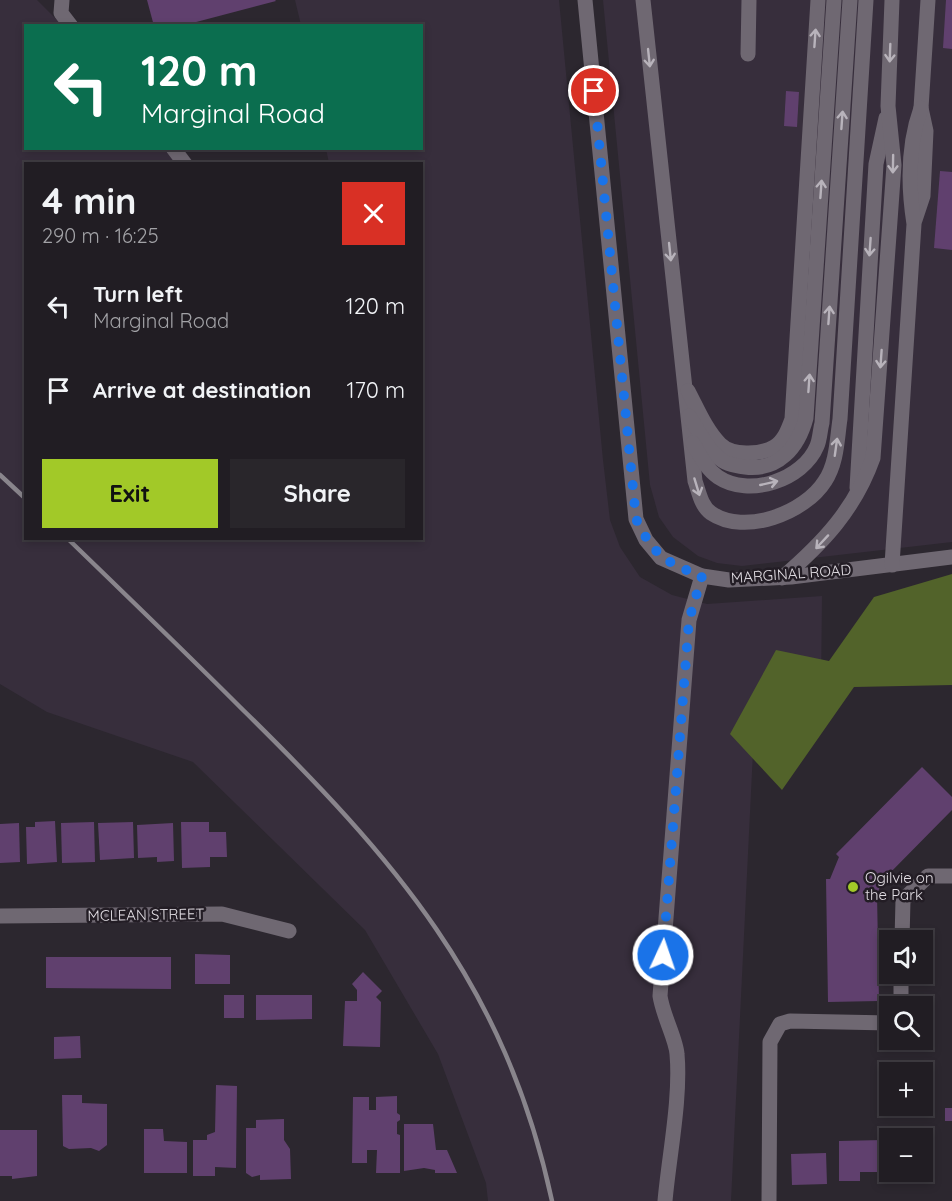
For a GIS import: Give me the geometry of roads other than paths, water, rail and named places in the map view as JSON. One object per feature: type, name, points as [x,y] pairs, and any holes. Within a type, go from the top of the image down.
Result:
[{"type":"street","points":[[62,0],[61,13],[69,24]]},
{"type":"street","name":"MARGINAL ROAD","points":[[585,0],[636,519],[646,540],[661,558],[702,576],[729,580],[782,578],[952,557]]},
{"type":"street","points":[[643,0],[695,481],[702,502],[711,512],[735,520],[759,522],[787,513],[810,498],[825,481],[834,462],[840,419],[866,0]]},
{"type":"street","points":[[748,54],[749,0]]},
{"type":"street","points":[[685,386],[715,436],[730,450],[760,452],[775,446],[786,435],[792,419],[818,0]]},
{"type":"street","points":[[688,414],[719,459],[740,466],[757,468],[773,464],[789,453],[802,436],[806,418],[834,0]]},
{"type":"street","points":[[690,438],[706,465],[716,476],[738,484],[760,485],[783,479],[804,465],[817,447],[822,423],[850,0]]},
{"type":"street","points":[[782,578],[829,535],[854,500],[857,486],[876,164],[888,106],[892,0]]},
{"type":"street","points":[[892,565],[914,224],[909,195],[913,130],[921,108],[928,0]]},
{"type":"street","points":[[174,150],[183,162]]},
{"type":"street","points":[[665,1201],[677,1080],[677,1051],[663,1016],[660,996],[689,620],[702,576]]},
{"type":"street","points":[[902,930],[903,900],[928,876],[952,876]]},
{"type":"street","name":"MCLEAN STREET","points":[[0,916],[222,914],[290,931]]},
{"type":"street","points":[[769,1201],[770,1042],[780,1024],[790,1021],[879,1023]]},
{"type":"railway","points":[[0,475],[24,497]]},
{"type":"railway","points":[[69,540],[197,664],[347,817],[394,872],[436,929],[473,989],[505,1053],[531,1123],[552,1201]]},
{"type":"place","name":"Ogilvie on the Park","points":[[853,887]]}]
